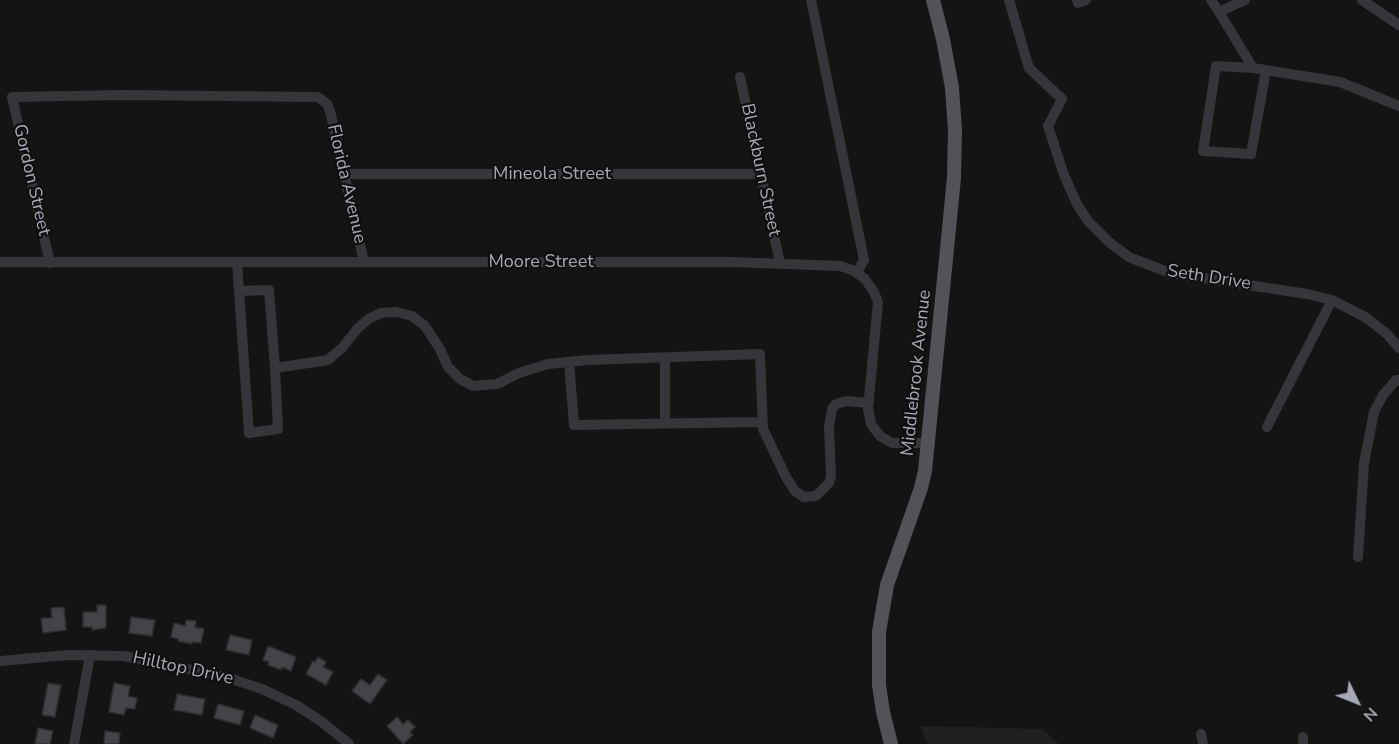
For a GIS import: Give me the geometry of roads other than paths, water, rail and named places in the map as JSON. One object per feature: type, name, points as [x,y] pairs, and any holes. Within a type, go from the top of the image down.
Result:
[{"type":"main road","name":"Middlebrook Avenue","points":[[891,744],[878,680],[880,622],[892,570],[925,471],[956,153],[952,88],[944,39],[933,0]]},
{"type":"street","points":[[811,0],[864,260],[857,273],[869,284],[879,307],[869,403],[870,420],[882,437],[898,444],[927,443]]},
{"type":"street","name":"Seth Drive","points":[[1009,0],[1029,68],[1062,99],[1048,126],[1064,175],[1077,204],[1088,221],[1104,237],[1129,257],[1170,273],[1296,292],[1332,300],[1365,317],[1387,334],[1399,348]]},
{"type":"street","points":[[1077,0],[1078,3],[1086,0]]},
{"type":"street","points":[[1211,0],[1253,68]]},
{"type":"street","points":[[1219,12],[1245,0]]},
{"type":"street","points":[[1362,0],[1399,25]]},
{"type":"street","points":[[1266,70],[1251,154],[1203,151],[1216,66],[1253,68],[1266,70],[1340,82],[1399,106]]},
{"type":"street","name":"Blackburn Street","points":[[740,77],[759,174],[780,263]]},
{"type":"street","name":"Gordon Street","points":[[50,262],[12,97],[317,97],[328,105]]},
{"type":"street","name":"Florida Avenue","points":[[328,105],[364,262]]},
{"type":"street","name":"Mineola Street","points":[[344,174],[759,174]]},
{"type":"street","name":"Moore Street","points":[[0,262],[780,263],[841,267],[857,273]]},
{"type":"street","points":[[237,263],[249,433],[278,429],[268,290],[239,291]]},
{"type":"street","points":[[1267,427],[1332,300]]},
{"type":"street","points":[[275,368],[327,360],[342,348],[358,328],[370,318],[381,313],[396,312],[412,316],[425,326],[440,349],[448,367],[460,380],[473,386],[497,384],[531,368],[569,362],[760,354],[761,422],[792,486],[799,495],[810,497],[816,496],[826,488],[831,477],[829,427],[832,408],[846,401],[869,403]]},
{"type":"street","points":[[665,358],[665,423]]},
{"type":"street","points":[[569,362],[574,425],[761,422]]},
{"type":"street","points":[[1358,557],[1364,463],[1374,412],[1383,395],[1396,380],[1399,380]]},
{"type":"street","points":[[74,744],[90,656]]},
{"type":"street","name":"Hilltop Drive","points":[[0,661],[124,656],[180,666],[247,683],[276,695],[304,710],[349,744]]}]
